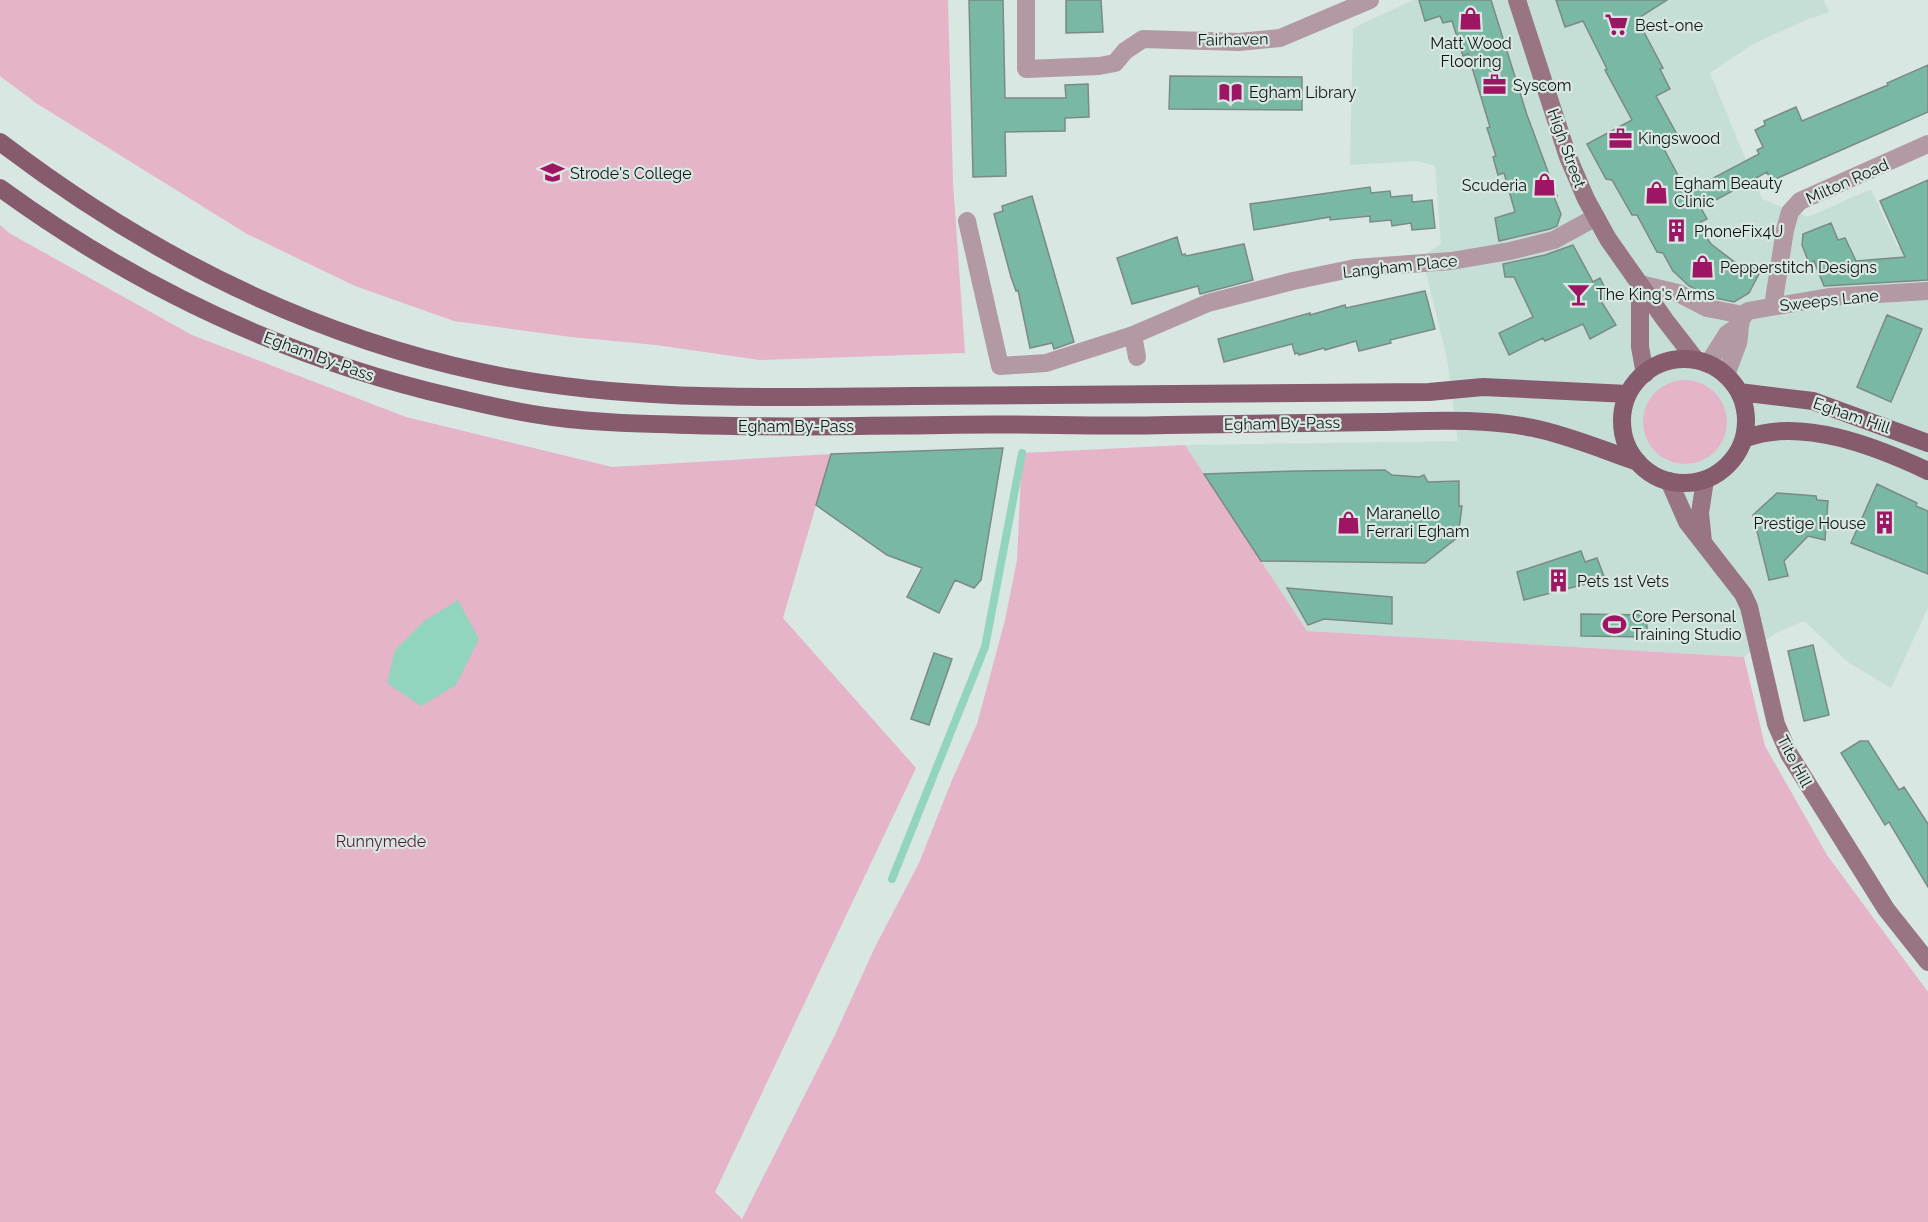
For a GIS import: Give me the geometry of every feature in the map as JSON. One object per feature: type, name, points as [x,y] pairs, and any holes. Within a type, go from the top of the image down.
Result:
[{"type":"main road","name":"Egham By-Pass","points":[[0,142],[75,197],[128,230],[181,260],[265,301],[326,327],[389,348],[480,372],[529,381],[590,389],[658,394],[753,397],[1429,392],[1484,387],[1628,394]]},
{"type":"main road","name":"Egham By-Pass","points":[[0,188],[61,231],[114,264],[170,294],[271,340],[370,375],[429,392],[552,417],[618,423],[771,428],[1005,423],[1134,426],[1434,421],[1490,423],[1538,429],[1638,462]]},
{"type":"main road","points":[[1679,360],[1702,362],[1726,375],[1739,392],[1746,417],[1744,439],[1736,456],[1715,476],[1688,483],[1669,481],[1647,471],[1629,449],[1623,434],[1623,407],[1628,394],[1645,374],[1665,363],[1679,360]]},
{"type":"main road","name":"Egham Hill","points":[[1739,392],[1813,401],[1928,442]]},
{"type":"main road","name":"Egham Hill","points":[[1744,439],[1757,434],[1774,432],[1830,436],[1887,452],[1928,471]]},
{"type":"street","name":"Fairhaven","points":[[1026,0],[1026,69],[1099,66],[1115,63],[1125,51],[1143,39],[1263,41],[1297,32],[1321,19],[1370,0]]},
{"type":"street","name":"High Street","points":[[1517,0],[1568,158],[1596,217],[1608,239],[1640,284],[1702,362]]},
{"type":"street","name":"Milton Road","points":[[1781,304],[1785,230],[1790,212],[1800,201],[1928,144]]},
{"type":"street","name":"Langham Place","points":[[967,221],[1000,366],[1046,363],[1133,335],[1208,303],[1355,268],[1451,261],[1510,251],[1554,240],[1596,217]]},
{"type":"street","points":[[1645,374],[1640,347],[1640,284],[1678,293],[1707,308],[1741,321],[1738,340],[1726,375]]},
{"type":"street","name":"Sweeps Lane","points":[[1702,362],[1748,311],[1829,297],[1928,291]]},
{"type":"street","points":[[1133,335],[1137,357]]},
{"type":"street","points":[[1703,542],[1700,513],[1705,480]]},
{"type":"street","name":"Tite Hill","points":[[1669,481],[1687,522],[1743,594],[1749,607],[1776,724],[1789,754],[1886,909],[1928,962]]},
{"type":"shaded area","points":[[1413,0],[1824,0],[1829,12],[1753,44],[1710,73],[1762,199],[1808,217],[1871,189],[1897,246],[1921,242],[1928,248],[1928,608],[1891,688],[1849,663],[1804,621],[1774,634],[1744,657],[1307,631],[1185,445],[1458,441],[1447,359],[1422,256],[1441,244],[1435,166],[1417,161],[1350,165],[1353,28]]},
{"type":"shaded area","points":[[458,600],[479,639],[456,685],[421,706],[387,683],[395,650],[424,621]]},
{"type":"green space","name":"Strode's College","points":[[0,0],[948,0],[953,183],[965,353],[760,360],[454,321],[355,286],[247,234],[36,103],[0,76]]},
{"type":"green space","name":"Runnymede","points":[[0,225],[9,233],[192,335],[406,417],[612,467],[831,454],[783,618],[916,768],[715,1192],[742,1219],[834,1037],[875,947],[919,863],[977,724],[1005,620],[1017,560],[1022,453],[1185,445],[1307,631],[1744,657],[1765,746],[1827,855],[1928,992],[1928,1222],[0,1222]]},
{"type":"green space","points":[[1685,380],[1701,383],[1715,392],[1724,406],[1727,422],[1724,438],[1715,452],[1701,461],[1685,464],[1669,461],[1655,452],[1646,438],[1643,422],[1646,406],[1655,392],[1669,383]]},
{"type":"building","points":[[969,0],[1003,0],[1005,98],[1066,98],[1065,85],[1088,84],[1089,117],[1065,118],[1065,131],[1005,132],[1006,176],[973,177]]},
{"type":"building","points":[[1066,0],[1101,0],[1103,32],[1066,33]]},
{"type":"building","points":[[1419,0],[1491,0],[1527,115],[1557,196],[1554,197],[1561,214],[1557,226],[1499,241],[1495,218],[1515,212],[1504,173],[1498,175],[1493,157],[1496,156],[1487,128],[1490,127],[1468,54],[1463,56],[1452,21],[1443,23],[1440,16],[1425,21]]},
{"type":"building","points":[[1556,0],[1667,0],[1637,19],[1663,68],[1660,69],[1670,89],[1656,96],[1680,140],[1664,149],[1687,192],[1759,154],[1757,150],[1763,147],[1755,130],[1765,125],[1764,121],[1796,107],[1802,121],[1888,85],[1887,83],[1928,65],[1928,112],[1771,181],[1767,172],[1701,208],[1707,219],[1697,224],[1711,244],[1736,263],[1761,270],[1749,293],[1734,302],[1711,297],[1689,286],[1673,271],[1663,253],[1657,252],[1637,215],[1632,215],[1612,180],[1606,179],[1587,144],[1632,120],[1605,70],[1607,69],[1583,21],[1565,27]]},
{"type":"building","name":"Egham Library","points":[[1170,76],[1302,77],[1302,110],[1169,109]]},
{"type":"building","points":[[1928,180],[1928,280],[1824,286],[1814,261],[1809,263],[1802,245],[1803,234],[1831,223],[1838,240],[1845,238],[1856,261],[1905,257],[1880,201]]},
{"type":"building","points":[[1370,187],[1371,193],[1390,191],[1391,197],[1412,195],[1412,202],[1432,200],[1435,228],[1412,230],[1411,223],[1392,226],[1391,220],[1370,222],[1370,216],[1330,220],[1330,217],[1254,230],[1250,204]]},
{"type":"building","points":[[1032,196],[1074,342],[1054,349],[1052,343],[1030,348],[1018,290],[1016,291],[1011,277],[994,214],[1003,211],[1002,206]]},
{"type":"building","points":[[1177,237],[1182,255],[1186,256],[1244,244],[1253,280],[1200,294],[1198,286],[1132,304],[1117,258]]},
{"type":"building","name":"The King's Arms","points":[[1573,245],[1593,282],[1600,278],[1609,296],[1601,301],[1616,325],[1590,339],[1583,324],[1545,341],[1543,338],[1509,355],[1499,333],[1533,317],[1514,277],[1505,277],[1503,264],[1545,255]]},
{"type":"building","points":[[1425,291],[1435,329],[1390,340],[1391,343],[1359,351],[1356,341],[1299,355],[1295,354],[1292,344],[1224,362],[1218,339],[1310,313],[1310,315],[1345,305],[1346,308]]},
{"type":"building","points":[[1887,315],[1922,329],[1891,402],[1857,387]]},
{"type":"building","points":[[1003,448],[981,580],[974,588],[955,580],[939,613],[907,597],[922,568],[887,555],[816,505],[831,454]]},
{"type":"building","name":"Maranello Ferrari Egham","points":[[1385,470],[1392,475],[1419,477],[1424,475],[1428,482],[1459,481],[1459,506],[1462,506],[1458,537],[1425,563],[1261,561],[1204,474],[1297,471]]},
{"type":"building","name":"Prestige House","points":[[1877,484],[1917,503],[1916,506],[1928,511],[1928,574],[1851,543]]},
{"type":"building","points":[[1777,493],[1816,496],[1817,500],[1828,501],[1825,540],[1808,536],[1784,561],[1788,576],[1769,580],[1753,515]]},
{"type":"building","name":"Pets 1st Vets","points":[[1581,551],[1585,562],[1597,558],[1605,579],[1524,600],[1517,572]]},
{"type":"building","points":[[1287,588],[1392,597],[1392,624],[1324,619],[1308,625]]},
{"type":"building","name":"Core Personal Training Studio","points":[[1581,614],[1647,615],[1647,637],[1581,636]]},
{"type":"building","points":[[1813,645],[1829,715],[1804,721],[1788,651]]},
{"type":"building","points":[[934,653],[952,659],[929,725],[911,719]]},
{"type":"building","points":[[1860,741],[1868,741],[1899,790],[1904,787],[1928,824],[1928,887],[1889,822],[1885,825],[1841,753]]},
{"type":"waterway","points":[[892,879],[985,647],[1022,453]]},
{"type":"place","name":"Matt Wood Flooring","points":[[1471,18]]},
{"type":"place","name":"Best-one","points":[[1617,25]]},
{"type":"place","name":"Syscom","points":[[1495,85]]},
{"type":"place","name":"Egham Library","points":[[1231,92]]},
{"type":"place","name":"Kingswood","points":[[1620,138]]},
{"type":"place","name":"Strode's College","points":[[552,173]]},
{"type":"place","name":"Scuderia","points":[[1545,185]]},
{"type":"place","name":"Egham Beauty Clinic","points":[[1656,192]]},
{"type":"place","name":"PhoneFix4U","points":[[1676,231]]},
{"type":"place","name":"Pepperstitch Designs","points":[[1702,267]]},
{"type":"place","name":"The King's Arms","points":[[1578,294]]},
{"type":"place","name":"Maranello Ferrari Egham","points":[[1348,522]]},
{"type":"place","name":"Prestige House","points":[[1884,523]]},
{"type":"place","name":"Pets 1st Vets","points":[[1559,581]]},
{"type":"place","name":"Core Personal Training Studio","points":[[1614,625]]}]
